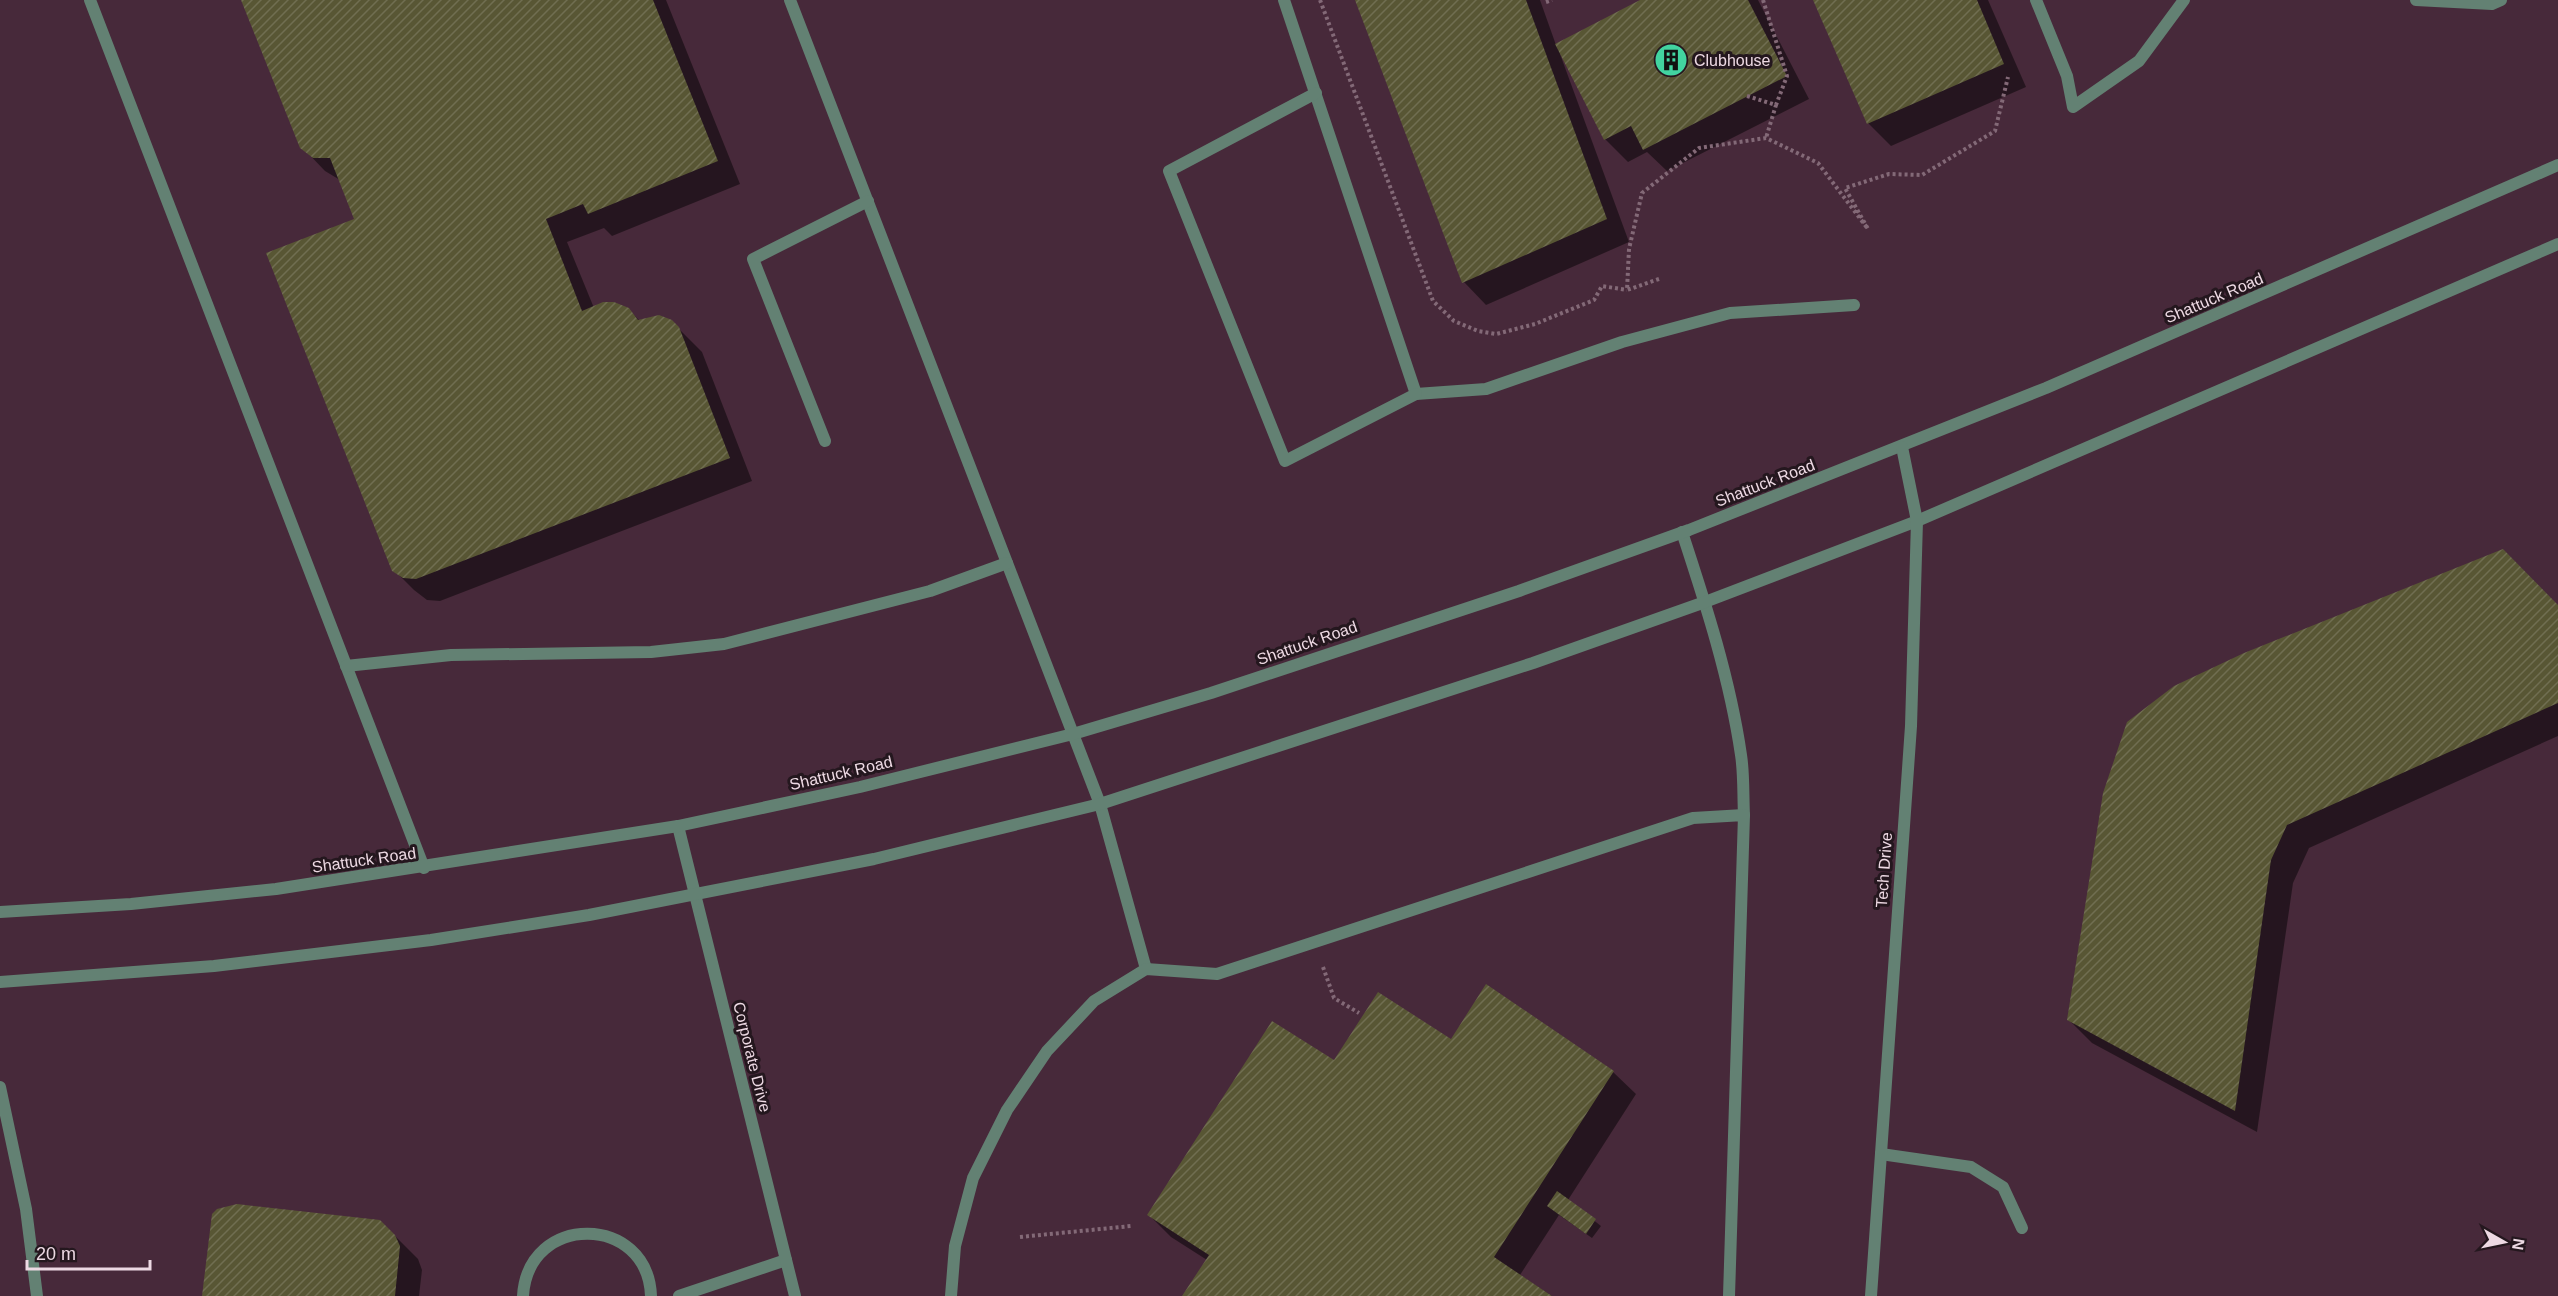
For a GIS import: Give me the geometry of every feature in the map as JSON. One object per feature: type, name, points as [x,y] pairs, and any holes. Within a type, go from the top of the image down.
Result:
[{"type":"street","points":[[90,0],[424,868]]},
{"type":"street","points":[[790,0],[1100,804],[1146,969]]},
{"type":"street","points":[[1284,0],[1416,394]]},
{"type":"street","points":[[2036,0],[2067,76],[2073,107],[2139,61],[2184,0]]},
{"type":"street","points":[[2416,0],[2492,4],[2501,0]]},
{"type":"street","points":[[1316,93],[1169,171],[1286,461],[1416,394],[1486,389],[1622,342],[1730,313],[1854,305]]},
{"type":"street","name":"Shattuck Road","points":[[0,912],[132,904],[276,889],[424,868],[678,826],[860,787],[1073,734],[1221,690],[1519,591],[1682,532],[1902,447],[2046,388],[2558,165]]},
{"type":"street","points":[[825,441],[753,259],[868,201]]},
{"type":"street","points":[[0,982],[214,966],[419,941],[694,896],[874,860],[1100,804],[1533,663],[1705,602],[1917,520],[2558,244]]},
{"type":"street","name":"Tech Drive","points":[[1871,1296],[1911,726],[1917,520],[1902,447]]},
{"type":"street","points":[[1682,532],[1705,602],[1731,703],[1742,757],[1744,815],[1729,1296]]},
{"type":"street","points":[[346,666],[451,655],[651,652],[724,644],[930,591],[1007,563]]},
{"type":"street","points":[[951,1296],[955,1246],[974,1178],[1007,1110],[1047,1051],[1094,1002],[1146,969],[1217,974],[1693,818],[1744,815]]},
{"type":"street","name":"Corporate Drive","points":[[678,826],[795,1296]]},
{"type":"street","points":[[0,1087],[27,1209],[37,1296]]},
{"type":"street","points":[[1881,1154],[1971,1167],[2003,1187],[2022,1228]]},
{"type":"street","points":[[523,1296],[524,1282],[533,1262],[547,1246],[567,1236],[588,1233],[609,1236],[628,1247],[642,1264],[650,1284],[651,1296]]},
{"type":"street","points":[[679,1296],[786,1260]]},
{"type":"path","points":[[1320,0],[1432,301],[1454,321],[1478,331],[1496,334],[1535,324],[1594,300],[1602,286],[1627,290],[1659,279]]},
{"type":"path","points":[[1546,2],[1552,0]]},
{"type":"path","points":[[1763,0],[1787,76],[1766,138]]},
{"type":"path","points":[[1627,290],[1629,249],[1642,193],[1699,148],[1766,138],[1818,163],[1868,229],[1845,188],[1889,174],[1922,175],[1995,131],[2008,77]]},
{"type":"path","points":[[1747,96],[1776,105]]},
{"type":"path","points":[[1323,966],[1334,998],[1359,1013]]},
{"type":"path","points":[[1020,1237],[1131,1226]]},
{"type":"building","points":[[241,0],[653,0],[718,161],[588,214],[583,204],[546,219],[582,311],[603,302],[614,302],[629,308],[638,320],[659,315],[672,320],[679,327],[730,458],[416,579],[403,578],[392,571],[266,253],[354,219],[330,158],[313,158],[300,148]]},
{"type":"building","points":[[1355,0],[1526,0],[1607,219],[1462,283]]},
{"type":"building","name":"Clubhouse","points":[[1640,0],[1748,0],[1787,76],[1643,150],[1631,126],[1604,140],[1555,44]]},
{"type":"building","points":[[1813,0],[1977,0],[2004,64],[1867,124]]},
{"type":"building","points":[[2503,549],[2558,605],[2558,703],[2287,825],[2271,860],[2235,1111],[2067,1020],[2103,793],[2127,722],[2174,686],[2244,653]]},
{"type":"building","points":[[1486,984],[1614,1071],[1494,1257],[1552,1296],[1182,1296],[1209,1255],[1147,1215],[1272,1021],[1334,1060],[1378,992],[1451,1039]]},
{"type":"building","points":[[1557,1191],[1596,1219],[1586,1234],[1547,1206]]},
{"type":"building","points":[[237,1204],[380,1220],[395,1235],[400,1246],[395,1296],[202,1296],[212,1214],[217,1209]]},
{"type":"place","name":"Clubhouse","points":[[1671,60]]}]
